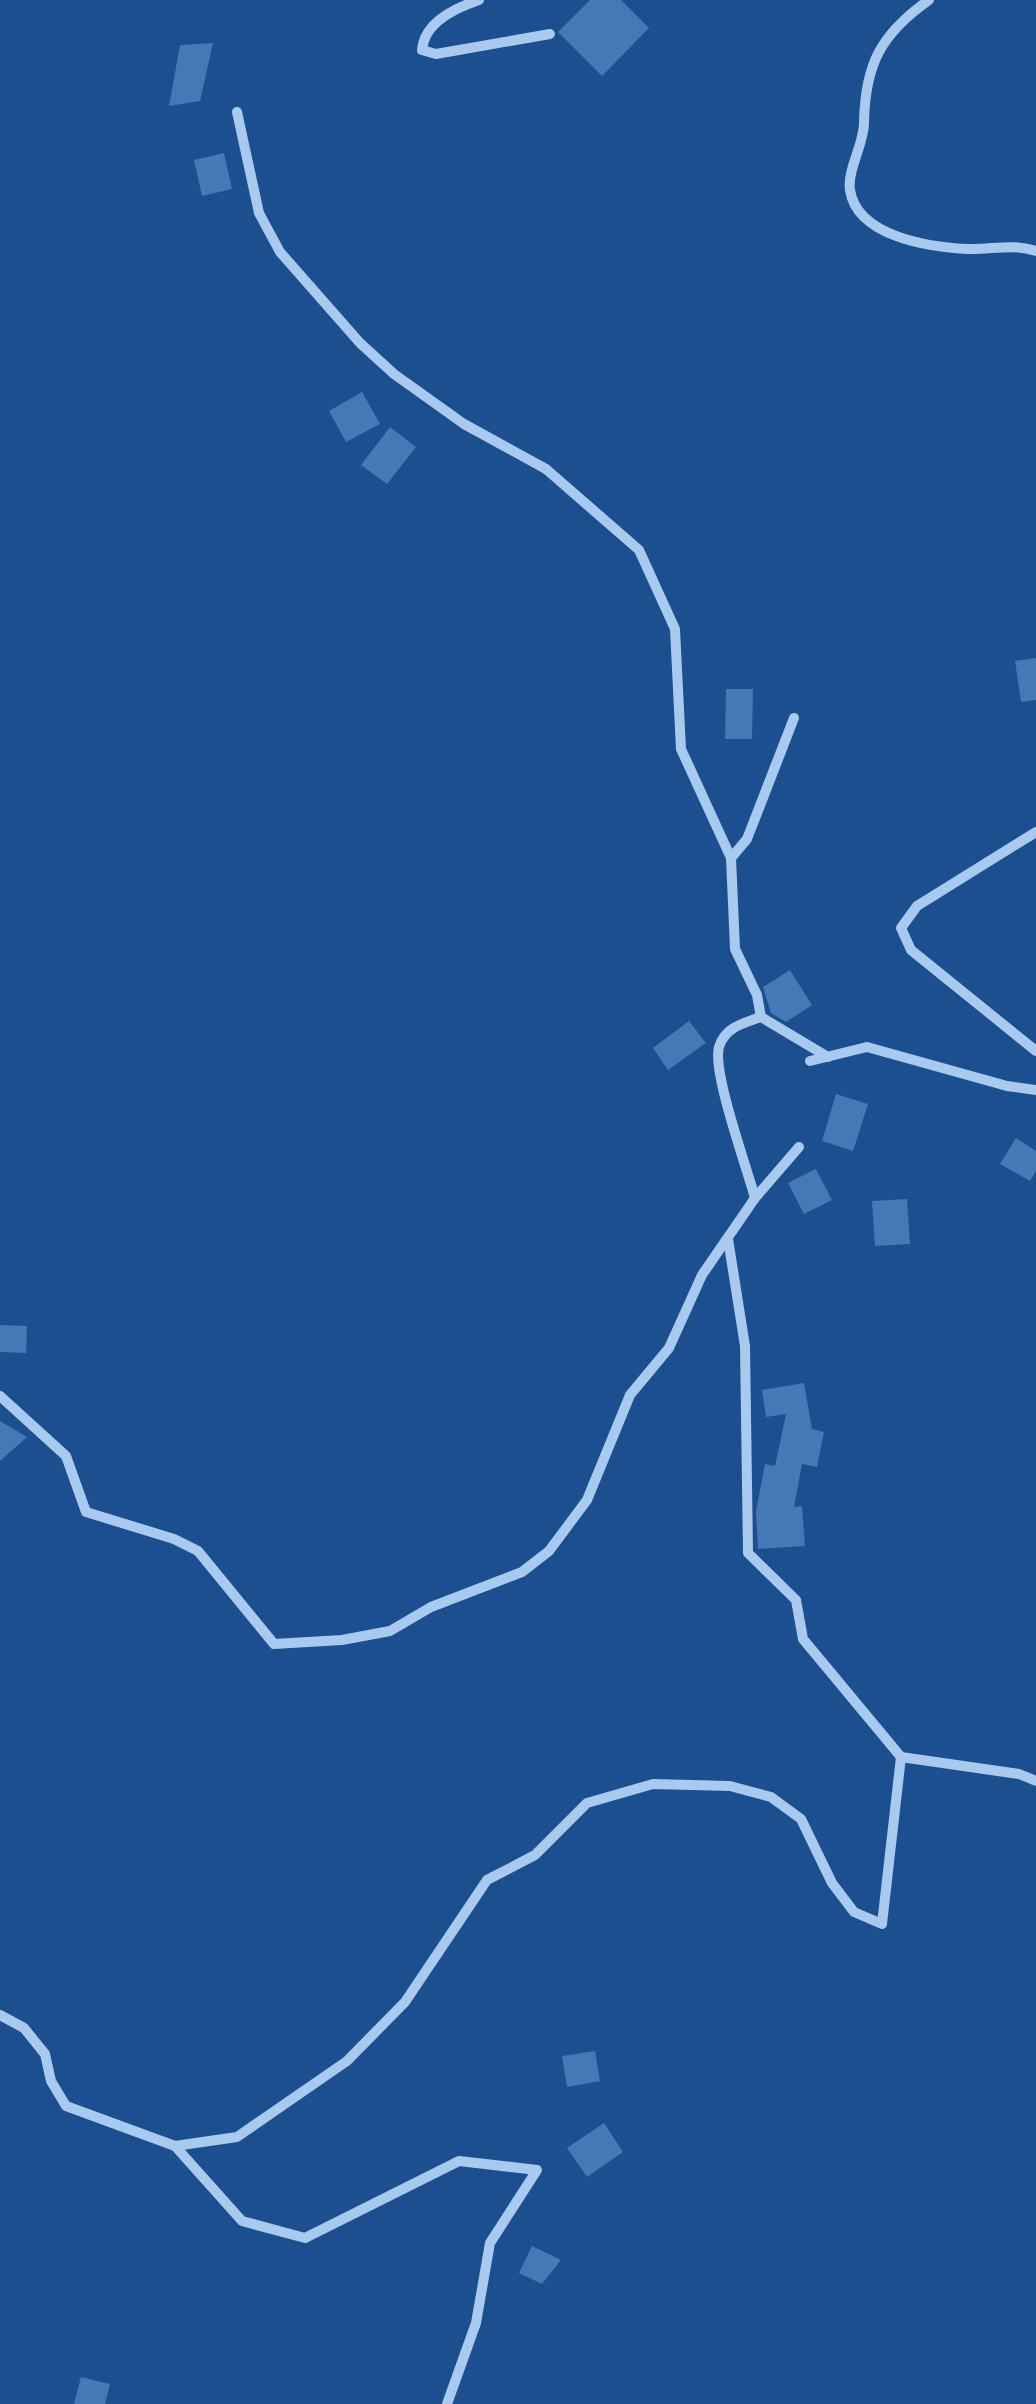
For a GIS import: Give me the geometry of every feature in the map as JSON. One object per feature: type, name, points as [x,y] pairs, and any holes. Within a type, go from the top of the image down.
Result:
[{"type":"street","points":[[478,0],[432,25],[422,50],[436,54],[550,34]]},
{"type":"street","points":[[929,0],[900,21],[884,41],[865,82],[864,134],[850,189],[859,210],[886,233],[966,249],[1021,246],[1036,251]]},
{"type":"street","points":[[237,112],[259,213],[280,252],[360,343],[464,424],[546,469],[639,550],[675,629],[682,749],[730,858],[735,949],[757,995],[762,1017],[828,1057]]},
{"type":"street","points":[[730,858],[747,839],[794,718]]},
{"type":"street","points":[[1036,832],[917,906],[901,928],[911,950],[1036,1051]]},
{"type":"street","points":[[755,1198],[720,1077],[718,1050],[731,1028],[762,1017]]},
{"type":"street","points":[[810,1061],[867,1047],[1007,1086],[1036,1090]]},
{"type":"street","points":[[0,1396],[66,1456],[86,1512],[174,1538],[198,1551],[274,1644],[342,1640],[390,1631],[431,1607],[522,1572],[549,1551],[587,1500],[630,1395],[668,1348],[702,1275],[755,1198],[800,1147]]},
{"type":"street","points":[[728,1238],[745,1346],[748,1553],[796,1600],[803,1638],[900,1757],[1020,1774],[1036,1781]]},
{"type":"street","points":[[0,2015],[24,2028],[44,2054],[51,2080],[66,2106],[175,2146],[237,2138],[347,2062],[405,2002],[487,1880],[535,1854],[588,1803],[604,1794],[652,1784],[730,1786],[770,1797],[802,1819],[832,1883],[854,1912],[882,1924],[900,1757]]},
{"type":"street","points":[[175,2146],[242,2221],[305,2238],[459,2160],[537,2170],[490,2244],[476,2323],[447,2404]]},
{"type":"building","points":[[590,0],[621,0],[649,28],[602,76],[558,32]]},
{"type":"building","points":[[213,43],[200,101],[169,106],[180,45]]},
{"type":"building","points":[[224,153],[232,189],[202,196],[194,160]]},
{"type":"building","points":[[362,392],[380,424],[346,442],[329,411]]},
{"type":"building","points":[[390,427],[416,447],[387,484],[361,465]]},
{"type":"building","points":[[1036,658],[1036,700],[1021,702],[1015,661]]},
{"type":"building","points":[[726,689],[753,689],[752,739],[725,739]]},
{"type":"building","points":[[790,970],[812,1005],[786,1022],[771,1013],[763,987]]},
{"type":"building","points":[[689,1021],[706,1043],[668,1070],[653,1048]]},
{"type":"building","points":[[836,1094],[868,1104],[853,1151],[822,1141]]},
{"type":"building","points":[[1016,1138],[1036,1151],[1036,1171],[1030,1181],[1000,1164]]},
{"type":"building","points":[[816,1169],[832,1200],[804,1214],[788,1183]]},
{"type":"building","points":[[907,1199],[910,1244],[875,1246],[872,1201]]},
{"type":"building","points":[[0,1325],[27,1326],[26,1353],[0,1352]]},
{"type":"building","points":[[804,1383],[812,1429],[824,1432],[817,1467],[802,1464],[794,1507],[802,1506],[805,1546],[758,1549],[756,1511],[765,1464],[775,1466],[786,1414],[766,1417],[762,1390]]},
{"type":"building","points":[[0,1421],[27,1437],[0,1461]]},
{"type":"building","points":[[595,2051],[600,2081],[567,2087],[562,2056]]},
{"type":"building","points":[[604,2123],[623,2152],[587,2177],[567,2148]]},
{"type":"building","points":[[532,2246],[561,2260],[542,2284],[519,2273]]},
{"type":"building","points":[[81,2377],[110,2384],[105,2404],[74,2404]]}]
